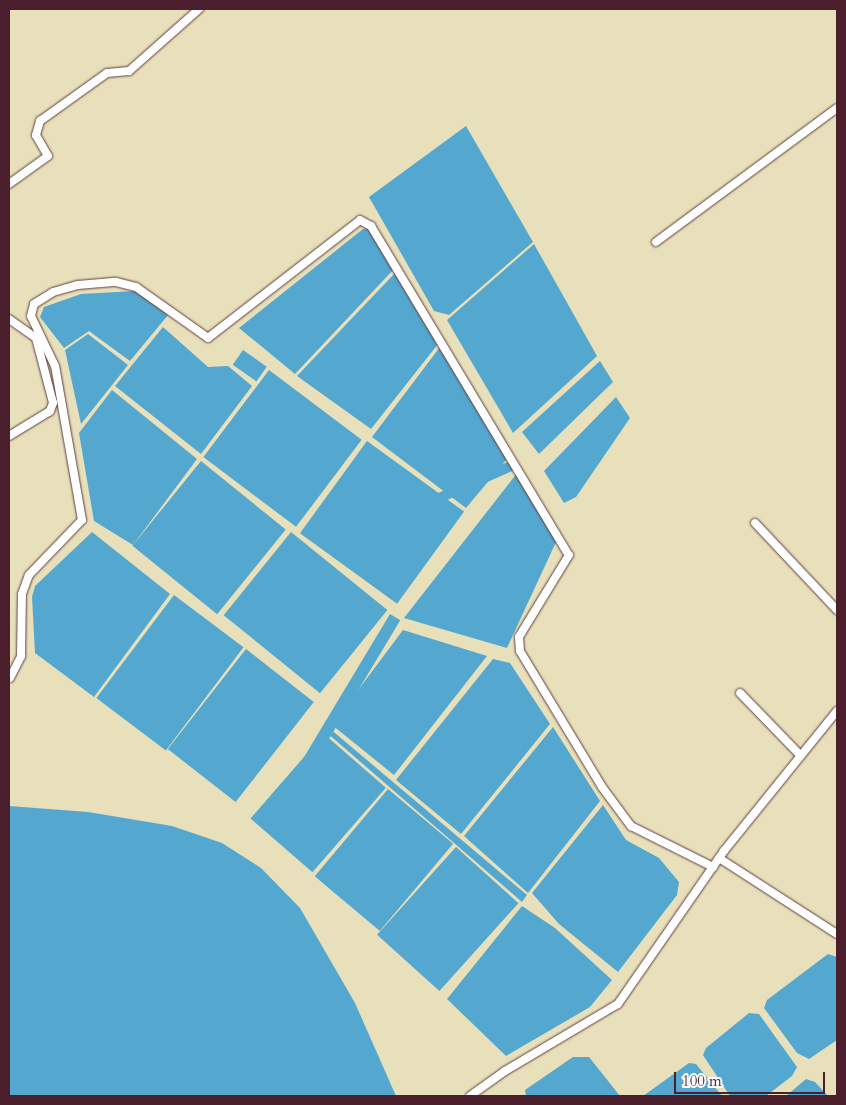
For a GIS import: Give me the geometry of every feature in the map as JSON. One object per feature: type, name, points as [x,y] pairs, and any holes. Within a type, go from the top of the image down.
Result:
[{"type":"street","points":[[9,184],[48,156],[36,135],[40,122],[107,73],[129,71],[199,9]]},
{"type":"street","points":[[656,242],[837,108]]},
{"type":"street","points":[[10,678],[20,656],[22,594],[29,575],[82,520],[56,366],[31,316],[34,304],[53,292],[78,285],[116,282],[136,287],[208,338],[360,220],[371,226],[568,554],[519,637],[520,651],[602,787],[631,826],[713,867]]},
{"type":"street","points":[[9,319],[36,338],[53,403],[50,411],[9,436]]},
{"type":"street","points":[[754,523],[837,610]]},
{"type":"street","points":[[740,694],[800,755]]},
{"type":"street","points":[[470,1096],[505,1070],[618,1004],[719,858],[837,710]]},
{"type":"street","points":[[719,858],[837,934]]},
{"type":"water","points":[[466,126],[533,242],[449,315],[434,311],[369,197]]},
{"type":"water","points":[[363,229],[369,229],[394,269],[295,374],[239,328]]},
{"type":"water","points":[[534,244],[597,356],[513,433],[447,320]]},
{"type":"water","points":[[396,272],[438,344],[371,429],[297,376]]},
{"type":"water","points":[[135,291],[168,315],[130,361],[89,331],[64,348],[40,317],[44,307],[81,294]]},
{"type":"water","points":[[163,327],[208,367],[228,366],[252,386],[201,454],[115,386]]},
{"type":"water","points":[[88,334],[128,365],[81,424],[65,350]]},
{"type":"water","points":[[440,347],[507,459],[466,508],[372,437]]},
{"type":"water","points":[[243,350],[267,367],[256,381],[233,365]]},
{"type":"water","points":[[600,361],[613,382],[539,454],[522,432]]},
{"type":"water","points":[[269,370],[362,440],[296,527],[203,457]]},
{"type":"water","points":[[112,390],[197,459],[133,545],[94,521],[79,433]]},
{"type":"water","points":[[616,397],[630,418],[576,497],[564,503],[544,471]]},
{"type":"water","points":[[367,441],[464,512],[397,604],[300,533]]},
{"type":"water","points":[[201,461],[286,530],[217,614],[132,546]]},
{"type":"water","points":[[510,461],[514,470],[343,546],[339,537]]},
{"type":"water","points":[[518,472],[555,531],[556,542],[507,648],[404,618]]},
{"type":"water","points":[[92,532],[170,594],[94,697],[35,653],[32,597],[35,586]]},
{"type":"water","points":[[291,532],[387,610],[320,693],[224,615]]},
{"type":"water","points":[[174,595],[243,647],[166,750],[96,698]]},
{"type":"water","points":[[390,614],[400,620],[281,818],[271,812]]},
{"type":"water","points":[[403,630],[487,656],[394,775],[332,725]]},
{"type":"water","points":[[246,649],[314,702],[236,802],[168,749]]},
{"type":"water","points":[[493,659],[510,663],[550,724],[461,834],[396,780]]},
{"type":"water","points":[[553,727],[600,801],[528,893],[464,836]]},
{"type":"water","points":[[329,728],[527,895],[522,902],[326,732]]},
{"type":"water","points":[[324,734],[386,788],[312,872],[251,819]]},
{"type":"water","points":[[388,789],[453,844],[380,931],[315,876]]},
{"type":"water","points":[[603,805],[626,840],[659,858],[679,882],[677,895],[618,972],[559,924],[532,893]]},
{"type":"water","points":[[9,806],[88,812],[172,826],[222,843],[261,868],[300,908],[355,1003],[396,1096],[9,1096]]},
{"type":"water","points":[[456,847],[518,903],[439,991],[377,935]]},
{"type":"water","points":[[522,906],[555,928],[612,980],[590,1007],[506,1056],[447,999]]},
{"type":"water","points":[[828,954],[837,957],[837,1040],[809,1059],[797,1053],[764,1008],[767,1000]]},
{"type":"water","points":[[749,1013],[759,1014],[797,1067],[792,1076],[766,1096],[730,1096],[703,1055],[706,1048]]},
{"type":"water","points":[[573,1057],[589,1057],[620,1096],[526,1096],[525,1090]]},
{"type":"water","points":[[689,1063],[696,1064],[722,1096],[643,1096]]},
{"type":"water","points":[[806,1079],[815,1082],[828,1096],[786,1096]]}]
